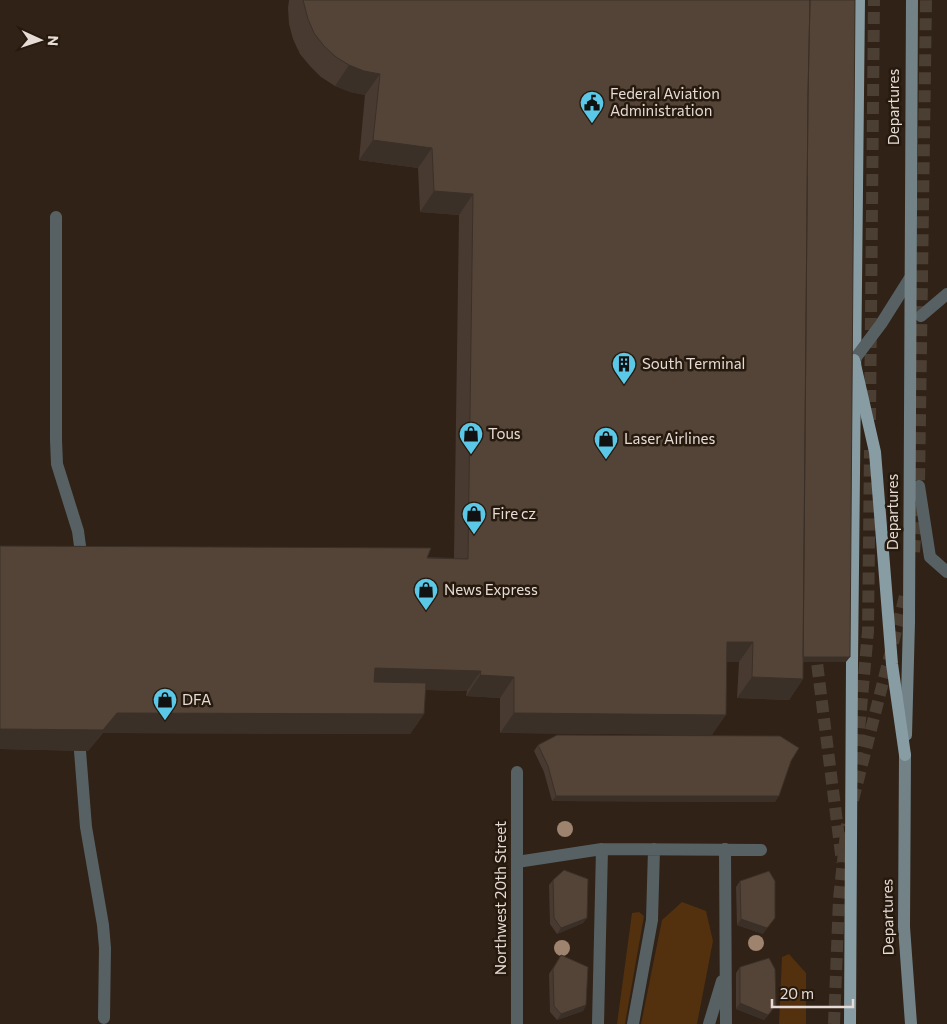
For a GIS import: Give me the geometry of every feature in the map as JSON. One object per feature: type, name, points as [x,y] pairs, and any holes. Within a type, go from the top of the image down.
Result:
[{"type":"main road","points":[[850,1024],[858,0]]},
{"type":"main road","name":"Departures","points":[[911,1024],[906,962],[904,867],[909,622],[912,0]]},
{"type":"main road","points":[[854,360],[875,452],[892,664],[905,755]]},
{"type":"lane","points":[[56,218],[57,464],[78,531],[82,567]]},
{"type":"lane","points":[[854,360],[882,324],[910,278]]},
{"type":"lane","points":[[922,316],[947,294]]},
{"type":"lane","points":[[919,486],[930,557],[947,572]]},
{"type":"lane","points":[[80,750],[86,827],[103,925],[105,948],[104,1018]]},
{"type":"lane","name":"Northwest 20th Street","points":[[517,772],[517,1024]]},
{"type":"lane","points":[[598,1024],[602,849]]},
{"type":"lane","points":[[517,862],[602,849],[761,850]]},
{"type":"lane","points":[[632,1024],[652,920],[654,849]]},
{"type":"lane","points":[[725,849],[726,1024]]},
{"type":"lane","points":[[709,1024],[726,969]]},
{"type":"shaded area","points":[[682,902],[706,911],[713,941],[697,1024],[641,1024],[662,920]]},
{"type":"shaded area","points":[[639,912],[644,916],[625,1024],[617,1024],[632,913]]},
{"type":"shaded area","points":[[789,954],[806,973],[806,1024],[779,1024],[782,957]]},
{"type":"building","name":"South Terminal","points":[[303,0],[810,0],[803,679],[752,677],[753,642],[727,642],[726,715],[514,713],[514,677],[480,675],[481,671],[375,668],[374,682],[426,683],[424,714],[117,713],[103,730],[0,729],[0,546],[431,548],[427,558],[468,559],[473,194],[434,191],[432,148],[373,140],[380,74],[364,71],[349,65],[324,46],[314,33]]},
{"type":"building","points":[[810,0],[855,0],[850,657],[803,657]]},
{"type":"building","points":[[557,735],[780,736],[799,748],[791,761],[779,796],[556,796],[548,766],[538,745]]},
{"type":"building","points":[[564,870],[588,879],[587,918],[561,928],[554,918],[553,880]]},
{"type":"building","points":[[769,871],[775,881],[775,918],[767,928],[741,919],[740,881]]},
{"type":"building","points":[[561,955],[588,967],[586,1005],[561,1014],[554,1006],[553,969]]},
{"type":"building","points":[[769,958],[775,969],[776,1005],[768,1015],[740,1003],[740,967]]},
{"type":"tunnel","points":[[870,420],[874,0]]},
{"type":"tunnel","points":[[914,552],[919,486],[926,0]]},
{"type":"tunnel","points":[[856,764],[868,631],[870,450]]},
{"type":"tunnel","points":[[853,800],[906,592]]},
{"type":"tunnel","points":[[815,647],[842,862]]},
{"type":"tunnel","points":[[834,1024],[839,899],[847,824]]},
{"type":"place","name":"Federal Aviation Administration","points":[[592,124]]},
{"type":"place","name":"South Terminal","points":[[624,385]]},
{"type":"place","name":"Tous","points":[[471,455]]},
{"type":"place","name":"Laser Airlines","points":[[606,460]]},
{"type":"place","name":"Fire cz","points":[[474,535]]},
{"type":"place","name":"News Express","points":[[426,611]]},
{"type":"place","name":"DFA","points":[[165,721]]}]
